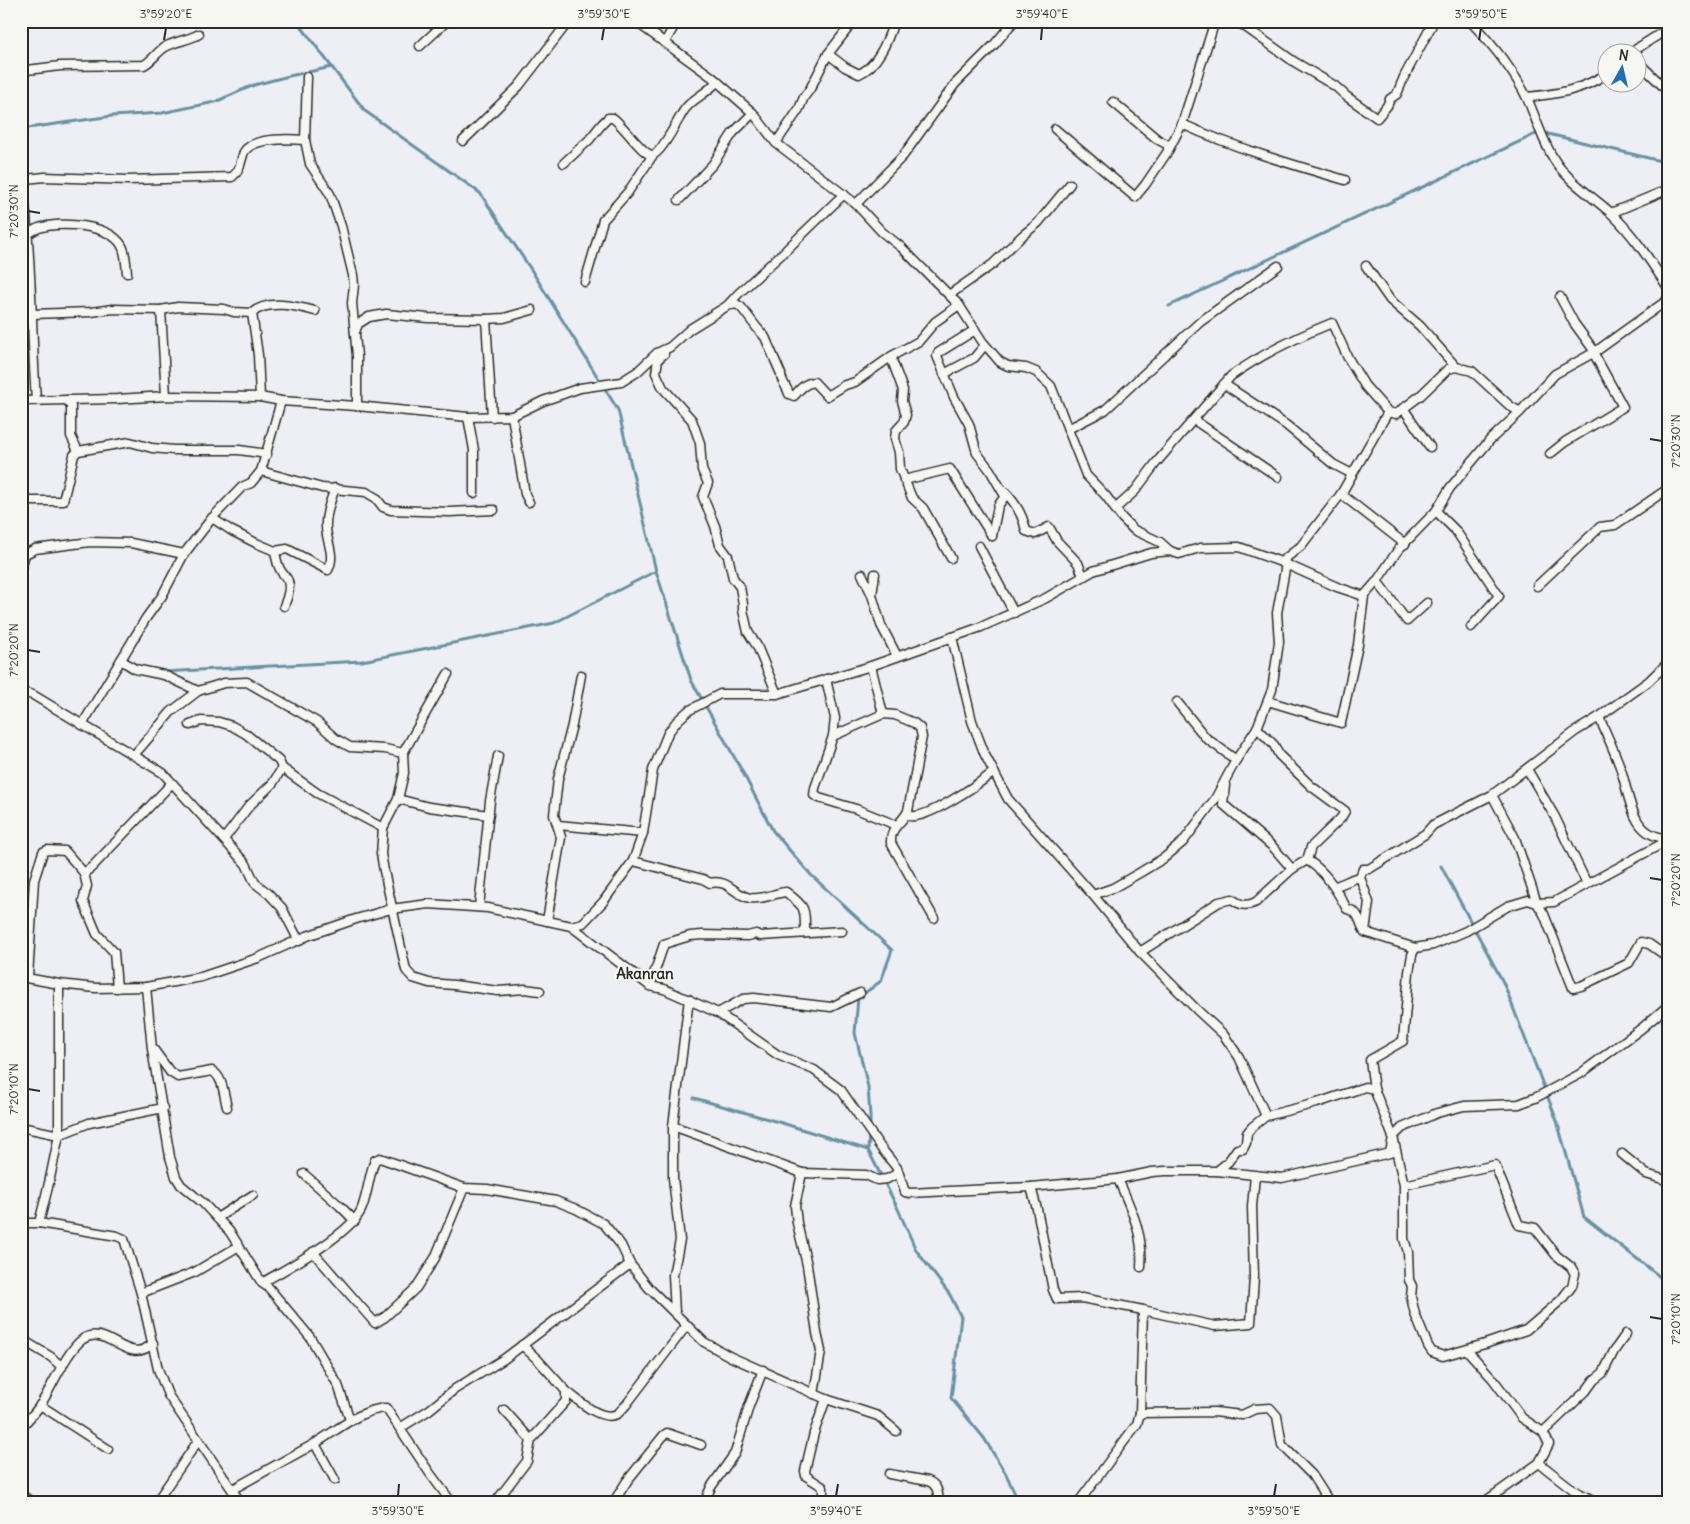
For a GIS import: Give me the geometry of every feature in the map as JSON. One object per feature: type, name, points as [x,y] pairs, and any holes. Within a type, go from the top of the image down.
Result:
[{"type":"street","points":[[420,46],[447,21]]},
{"type":"street","points":[[463,141],[519,86],[569,21]]},
{"type":"street","points":[[635,21],[717,81],[753,113],[776,143],[856,204],[882,232],[901,247],[959,305],[985,345],[1000,362],[1008,366],[1026,368],[1036,372],[1051,386],[1086,475],[1134,530],[1160,542],[1170,551],[1179,554],[1200,548],[1239,547],[1364,596]]},
{"type":"street","points":[[665,42],[677,21]]},
{"type":"street","points":[[776,143],[799,109],[828,54],[849,27],[851,21]]},
{"type":"street","points":[[828,54],[859,74],[868,70],[888,38],[894,21]]},
{"type":"street","points":[[856,204],[903,156],[955,84],[994,45],[1014,21]]},
{"type":"street","points":[[1056,129],[1135,197],[1145,186],[1169,149],[1182,124],[1215,21]]},
{"type":"street","points":[[1237,21],[1294,61],[1336,86],[1346,96],[1376,118],[1387,106],[1390,99],[1397,94],[1404,76],[1434,21]]},
{"type":"street","points":[[1470,21],[1488,40],[1513,73],[1556,162],[1566,175],[1611,213],[1632,235],[1669,289]]},
{"type":"street","points":[[1647,42],[1663,33],[1669,26]]},
{"type":"street","points":[[21,69],[60,66],[144,65],[150,62],[165,47],[200,34]]},
{"type":"street","points":[[1648,72],[1669,92]]},
{"type":"street","points":[[307,77],[306,140],[310,164],[330,194],[350,259],[354,285],[352,303],[358,372],[357,406]]},
{"type":"street","points":[[1526,98],[1565,93],[1598,79]]},
{"type":"street","points":[[585,282],[603,220],[628,192],[653,155],[669,136],[687,105],[714,86],[717,81]]},
{"type":"street","points":[[1113,102],[1156,139],[1168,145],[1169,149]]},
{"type":"street","points":[[680,200],[713,164],[734,133],[753,113]]},
{"type":"street","points":[[564,163],[589,140],[608,118],[614,118],[624,126],[638,146],[649,155],[653,155]]},
{"type":"street","points":[[1182,124],[1218,140],[1269,158],[1345,180]]},
{"type":"street","points":[[36,400],[32,314],[25,290],[28,233],[23,187],[25,179],[45,177],[128,180],[232,177],[238,172],[244,152],[257,143],[276,140],[306,140]]},
{"type":"street","points":[[949,295],[993,264],[1022,235],[1038,223],[1070,184]]},
{"type":"street","points":[[1611,213],[1669,189]]},
{"type":"street","points":[[777,694],[757,646],[748,632],[740,587],[733,578],[728,556],[720,545],[715,526],[703,497],[708,483],[702,470],[700,443],[692,420],[663,388],[656,373],[658,359],[670,347],[690,329],[727,306],[844,194]]},
{"type":"street","points":[[28,233],[39,228],[61,225],[89,227],[106,233],[124,248],[127,273]]},
{"type":"street","points":[[1068,429],[1105,410],[1200,322],[1278,266]]},
{"type":"street","points":[[1366,266],[1390,300],[1420,326],[1456,367]]},
{"type":"street","points":[[1550,454],[1565,442],[1623,408],[1594,352],[1574,323],[1560,297]]},
{"type":"street","points":[[1271,702],[1341,723],[1358,645],[1364,596],[1378,581],[1405,544],[1436,511],[1450,488],[1490,440],[1520,412],[1555,374],[1594,352],[1669,299]]},
{"type":"street","points":[[727,306],[736,304],[741,307],[765,337],[781,374],[781,379],[788,389],[788,394],[794,396],[806,384],[814,382],[827,396],[845,385],[855,382],[919,340],[935,322],[959,305]]},
{"type":"street","points":[[32,314],[91,312],[113,309],[161,310],[178,307],[224,309],[234,312],[252,313],[257,309],[269,306],[298,307],[315,311]]},
{"type":"street","points":[[161,310],[166,396]]},
{"type":"street","points":[[354,336],[358,324],[369,317],[386,314],[460,320],[504,318],[532,310]]},
{"type":"street","points":[[252,313],[258,355],[260,397]]},
{"type":"street","points":[[486,319],[492,417]]},
{"type":"street","points":[[1116,509],[1135,491],[1156,463],[1231,376],[1247,365],[1304,334],[1332,323],[1348,358],[1365,386],[1388,412],[1396,414],[1420,396],[1448,369],[1456,367],[1472,371],[1510,406],[1520,412]]},
{"type":"street","points":[[904,480],[950,469],[992,536],[998,506],[1005,496],[977,452],[969,424],[937,356],[938,353],[975,330]]},
{"type":"street","points":[[944,374],[974,358],[985,345]]},
{"type":"street","points":[[21,401],[117,400],[166,396],[260,397],[281,401],[468,417],[512,416],[543,401],[580,388],[621,382],[657,354],[670,347]]},
{"type":"street","points":[[892,356],[893,364],[903,390],[902,401],[906,415],[904,422],[896,431],[895,439],[899,452],[900,469],[912,498],[923,508],[951,558]]},
{"type":"street","points":[[1224,384],[1286,425],[1333,464],[1352,474]]},
{"type":"street","points":[[67,400],[71,406],[71,436],[78,451]]},
{"type":"street","points":[[82,725],[146,618],[162,596],[184,554],[212,518],[242,487],[252,483],[261,471],[281,401]]},
{"type":"street","points":[[1403,408],[1408,418],[1430,446]]},
{"type":"street","points":[[1093,895],[1114,888],[1164,858],[1183,842],[1215,799],[1236,760],[1257,728],[1272,690],[1279,642],[1277,613],[1283,563],[1301,546],[1341,494],[1388,412]]},
{"type":"street","points":[[512,416],[528,502]]},
{"type":"street","points":[[468,417],[474,450],[474,493]]},
{"type":"street","points":[[1194,420],[1278,477]]},
{"type":"street","points":[[21,501],[63,501],[74,455],[78,451],[130,442],[152,448],[174,450],[239,450],[267,454]]},
{"type":"street","points":[[261,471],[322,488],[366,492],[376,498],[383,507],[392,510],[431,512],[494,510]]},
{"type":"street","points":[[998,486],[1015,503],[1024,521],[1026,531],[1035,534],[1049,527],[1057,541],[1078,563],[1083,576]]},
{"type":"street","points":[[212,518],[232,532],[275,551],[288,550],[328,570],[331,546],[326,530],[326,520],[335,488]]},
{"type":"street","points":[[1537,586],[1600,527],[1615,525],[1669,488]]},
{"type":"street","points":[[1341,494],[1405,544]]},
{"type":"street","points":[[1436,511],[1456,532],[1499,596],[1471,627]]},
{"type":"street","points":[[21,569],[25,554],[34,549],[90,542],[131,543],[184,554]]},
{"type":"street","points":[[979,546],[1014,613]]},
{"type":"street","points":[[275,551],[276,560],[281,572],[289,584],[284,606]]},
{"type":"street","points":[[571,926],[583,922],[603,902],[633,861],[643,833],[653,770],[668,733],[677,721],[693,708],[720,694],[777,694],[871,666],[981,627],[1014,613],[1046,598],[1083,576],[1151,553],[1170,551]]},
{"type":"street","points":[[862,574],[872,595],[881,625],[897,656]]},
{"type":"street","points":[[872,595],[875,574]]},
{"type":"street","points":[[1378,581],[1407,621],[1427,603]]},
{"type":"street","points":[[952,637],[972,721],[1008,799],[1093,895],[1140,952],[1196,1010],[1223,1034],[1239,1057],[1266,1116]]},
{"type":"street","points":[[121,660],[135,669],[164,675],[198,691]]},
{"type":"street","points":[[1365,932],[1369,902],[1360,877],[1363,869],[1368,869],[1425,834],[1433,825],[1492,795],[1576,731],[1599,717],[1650,680],[1655,674],[1663,670],[1669,661]]},
{"type":"street","points":[[871,666],[883,714]]},
{"type":"street","points":[[448,674],[403,753],[404,773],[398,799],[383,828],[381,854],[391,909],[400,938],[406,970],[413,978],[428,983],[454,984],[498,990],[525,989],[540,991]]},
{"type":"street","points":[[547,921],[561,837],[554,815],[558,778],[572,725],[581,675]]},
{"type":"street","points":[[826,679],[835,718],[833,736],[814,795],[896,825]]},
{"type":"street","points":[[134,754],[171,712],[198,691],[224,683],[247,682],[317,722],[336,739],[350,748],[385,749],[403,753]]},
{"type":"street","points":[[21,692],[33,695],[163,773],[246,864],[255,883],[282,908],[299,941]]},
{"type":"street","points":[[1177,702],[1206,738],[1236,760]]},
{"type":"street","points":[[833,736],[883,714],[895,715],[914,723],[920,728],[922,737],[908,811],[903,820],[896,825],[890,834],[891,843],[934,918]]},
{"type":"street","points":[[1599,717],[1620,765],[1626,792],[1637,822],[1650,832],[1669,839]]},
{"type":"street","points":[[190,725],[201,721],[220,722],[232,726],[246,734],[279,761],[282,768],[317,793],[383,828]]},
{"type":"street","points":[[1140,952],[1219,902],[1232,899],[1240,905],[1249,906],[1256,902],[1292,870],[1307,860],[1311,848],[1341,818],[1345,811],[1311,786],[1279,755],[1274,745],[1257,728]]},
{"type":"street","points":[[479,907],[489,815],[498,756]]},
{"type":"street","points":[[224,839],[249,806],[273,783],[282,768]]},
{"type":"street","points":[[1528,769],[1556,817],[1586,884]]},
{"type":"street","points":[[908,811],[909,816],[915,817],[931,811],[968,791],[994,772]]},
{"type":"street","points":[[1225,781],[1223,804],[1273,847],[1292,870]]},
{"type":"street","points":[[84,873],[92,867],[172,783]]},
{"type":"street","points":[[1492,795],[1515,838],[1537,903],[1544,914],[1573,988],[1628,963],[1641,942],[1648,944],[1669,958]]},
{"type":"street","points":[[398,799],[429,808],[489,815]]},
{"type":"street","points":[[558,825],[643,833]]},
{"type":"street","points":[[1307,860],[1319,868],[1335,886],[1348,909],[1352,909],[1357,913],[1365,932],[1415,948],[1429,944],[1433,945],[1458,935],[1508,906],[1528,900],[1537,903],[1554,902],[1669,839]]},
{"type":"street","points":[[117,988],[114,952],[97,934],[83,900],[86,886],[84,873],[65,851],[47,850],[43,852],[34,880],[25,977],[59,984],[96,988],[117,988],[146,987],[201,977],[258,958],[338,925],[391,909],[429,904],[488,908],[571,926],[650,986],[664,989],[718,1013],[778,1055],[814,1070],[841,1090],[897,1168],[905,1192],[910,1193],[1031,1187],[1118,1179],[1152,1172],[1218,1171],[1282,1178],[1390,1152],[1393,1138],[1402,1128],[1437,1113],[1464,1106],[1519,1104],[1537,1097],[1580,1074],[1642,1028],[1669,1004]]},
{"type":"street","points":[[633,861],[703,879],[710,883],[717,881],[748,898],[765,899],[786,892],[802,905],[805,911],[805,933]]},
{"type":"street","points":[[1335,886],[1342,885],[1347,880],[1360,877]]},
{"type":"street","points":[[650,986],[664,944],[690,936],[748,936],[756,934],[760,936],[842,931]]},
{"type":"street","points":[[1404,1185],[1495,1165],[1519,1224],[1535,1228],[1556,1255],[1571,1267],[1574,1274],[1572,1286],[1561,1300],[1526,1330],[1472,1350],[1444,1356],[1432,1352],[1428,1346],[1411,1297],[1412,1286],[1409,1280],[1408,1252],[1404,1239],[1404,1185],[1393,1138],[1374,1089],[1370,1060],[1403,1041],[1409,972],[1415,948]]},
{"type":"street","points":[[38,1223],[59,1135],[59,984]]},
{"type":"street","points":[[146,987],[152,1049],[170,1157],[176,1177],[181,1185],[203,1203],[217,1218],[239,1246],[262,1283],[269,1288],[310,1337],[338,1385],[350,1420]]},
{"type":"street","points":[[718,1013],[743,999],[754,998],[831,1007],[860,993]]},
{"type":"street","points":[[675,1313],[673,1275],[680,1240],[673,1178],[673,1126],[689,999]]},
{"type":"street","points":[[152,1049],[170,1072],[178,1077],[212,1071],[216,1073],[219,1077],[227,1107]]},
{"type":"street","points":[[158,1080],[170,1072]]},
{"type":"street","points":[[1218,1171],[1237,1150],[1243,1149],[1247,1134],[1252,1127],[1266,1116],[1317,1103],[1365,1087],[1374,1089]]},
{"type":"street","points":[[21,1127],[59,1135],[89,1123],[163,1108]]},
{"type":"street","points":[[673,1126],[802,1173],[866,1175],[877,1180],[887,1179],[898,1173]]},
{"type":"street","points":[[1622,1154],[1646,1174],[1669,1181]]},
{"type":"street","points":[[262,1283],[313,1252],[338,1235],[354,1221],[362,1209],[375,1160],[380,1158],[464,1188],[487,1189],[556,1202],[576,1209],[604,1224],[621,1245],[630,1264],[650,1288],[704,1342],[732,1357],[814,1394],[878,1416],[896,1431]]},
{"type":"street","points":[[802,1173],[795,1206],[821,1351],[814,1394]]},
{"type":"street","points":[[304,1174],[354,1221]]},
{"type":"street","points":[[1031,1187],[1053,1290],[1057,1299],[1082,1298],[1215,1326],[1251,1323],[1254,1276],[1252,1206],[1255,1176]]},
{"type":"street","points":[[1118,1179],[1137,1224],[1143,1250],[1142,1267]]},
{"type":"street","points":[[313,1252],[351,1297],[366,1310],[375,1323],[385,1317],[416,1288],[435,1258],[464,1188]]},
{"type":"street","points":[[217,1218],[253,1195]]},
{"type":"street","points":[[21,1223],[38,1223],[117,1236],[124,1239],[141,1293],[158,1369],[168,1395],[241,1503]]},
{"type":"street","points":[[141,1293],[195,1272],[239,1246]]},
{"type":"street","points":[[400,1428],[429,1410],[454,1389],[504,1359],[630,1264]]},
{"type":"street","points":[[1078,1503],[1137,1424],[1140,1413],[1143,1310]]},
{"type":"street","points":[[522,1346],[538,1360],[566,1392],[585,1406],[608,1416],[617,1414],[626,1405],[687,1325]]},
{"type":"street","points":[[1543,1432],[1603,1373],[1614,1351],[1626,1334]]},
{"type":"street","points":[[21,1428],[40,1405],[62,1367],[81,1340],[91,1335],[99,1336],[130,1350],[139,1351],[147,1349],[153,1343]]},
{"type":"street","points":[[21,1339],[51,1356],[62,1367]]},
{"type":"street","points":[[1472,1350],[1522,1418],[1543,1432],[1549,1444],[1539,1463],[1483,1503]]},
{"type":"street","points":[[704,1503],[711,1487],[735,1453],[746,1413],[763,1370]]},
{"type":"street","points":[[495,1503],[527,1461],[532,1440],[566,1401],[566,1392]]},
{"type":"street","points":[[823,1503],[823,1487],[806,1476],[805,1470],[814,1433],[826,1399]]},
{"type":"street","points":[[40,1405],[108,1449]]},
{"type":"street","points":[[233,1489],[315,1444],[350,1420],[377,1409],[386,1408],[452,1503]]},
{"type":"street","points":[[1140,1413],[1214,1412],[1242,1414],[1255,1409],[1270,1408],[1277,1416],[1282,1445],[1312,1475],[1330,1503]]},
{"type":"street","points":[[504,1410],[532,1440]]},
{"type":"street","points":[[613,1503],[627,1481],[667,1433],[701,1445]]},
{"type":"street","points":[[162,1495],[198,1441]]},
{"type":"street","points":[[315,1444],[335,1480]]},
{"type":"street","points":[[1539,1463],[1575,1491],[1598,1503]]},
{"type":"street","points":[[889,1474],[928,1480],[934,1483],[937,1487],[939,1503]]},
{"type":"street","points":[[21,1495],[34,1503]]},
{"type":"waterway","points":[[297,21],[365,111],[480,193],[532,271],[618,410],[656,571],[691,680],[773,831],[811,875],[892,950],[881,981],[858,998],[855,1033],[868,1087],[870,1128]]},
{"type":"waterway","points":[[21,129],[112,116],[162,113],[215,102],[254,85],[332,67]]},
{"type":"waterway","points":[[1169,306],[1540,132],[1669,163]]},
{"type":"waterway","points":[[163,672],[362,661],[554,623],[656,571]]},
{"type":"waterway","points":[[1441,866],[1504,984],[1557,1121],[1584,1217],[1669,1284]]},
{"type":"waterway","points":[[694,1098],[868,1150]]},
{"type":"waterway","points":[[869,1134],[868,1150],[898,1209],[916,1250],[950,1295],[961,1317],[951,1398],[984,1438],[1006,1474],[1019,1503]]},
{"type":"district","name":"Akanran","points":[[645,974]]}]
